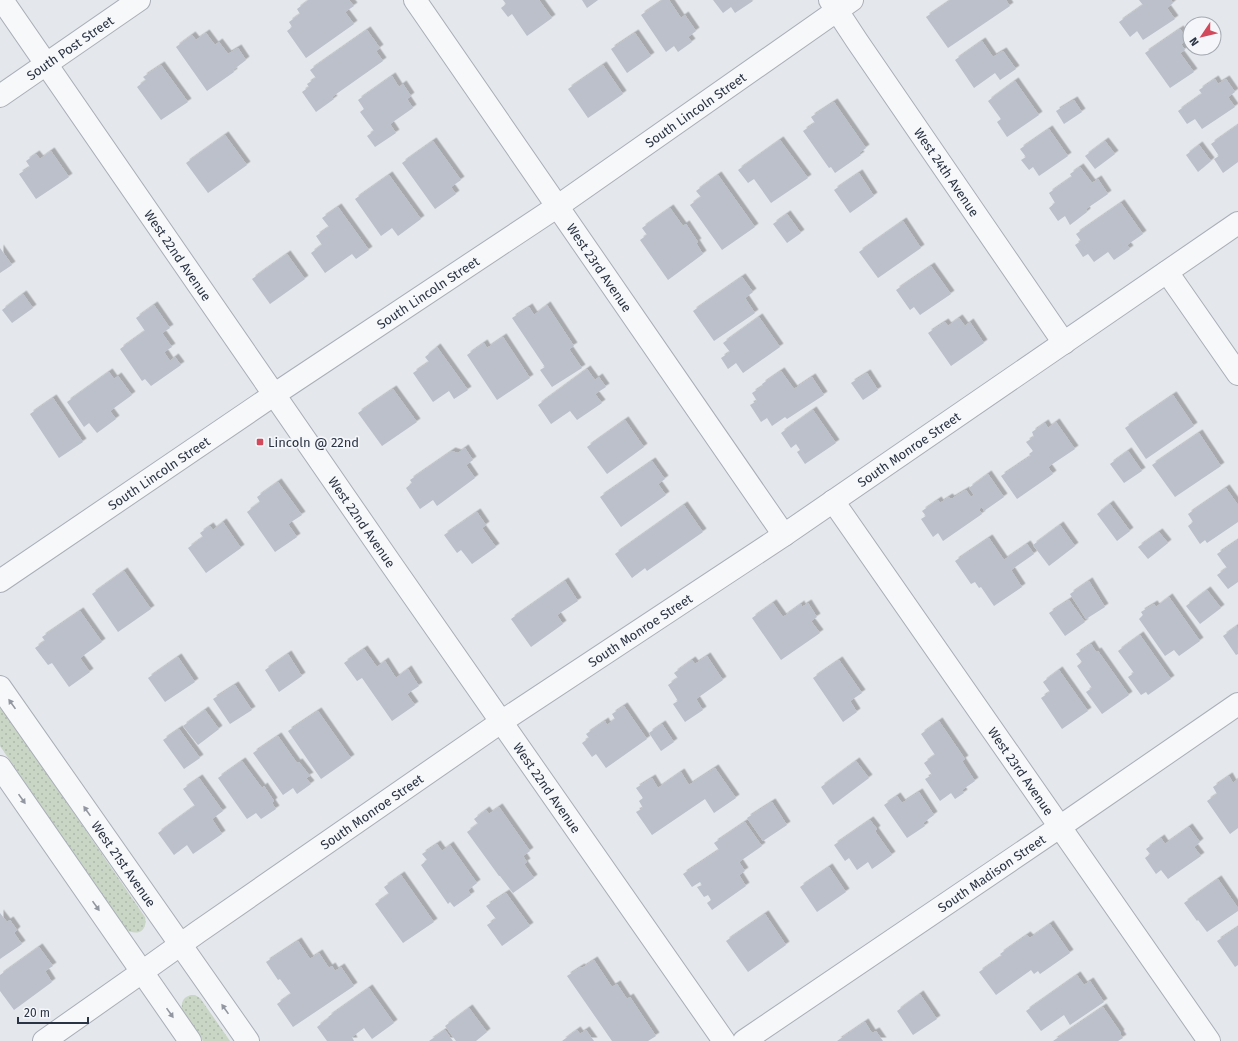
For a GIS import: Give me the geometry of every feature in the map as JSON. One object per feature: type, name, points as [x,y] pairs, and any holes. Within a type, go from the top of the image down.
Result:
[{"type":"street","name":"West 22nd Avenue","points":[[2,0],[275,394],[389,562],[724,1041]]},
{"type":"street","name":"South Post Street","points":[[0,96],[139,0]]},
{"type":"street","name":"West 23rd Avenue","points":[[415,0],[784,535]]},
{"type":"street","name":"South Lincoln Street","points":[[0,581],[275,394],[558,206],[840,3]]},
{"type":"street","name":"West 24th Avenue","points":[[840,3],[857,42],[1064,343]]},
{"type":"street","name":"South Monroe Street","points":[[44,1041],[180,944],[501,722],[784,535],[1238,223]]},
{"type":"street","points":[[1167,272],[1238,374]]},
{"type":"street","name":"West 23rd Avenue","points":[[833,501],[1061,826],[1209,1041]]},
{"type":"street","name":"West 21st Avenue","points":[[0,687],[248,1041]]},
{"type":"street","name":"South Madison Street","points":[[744,1041],[1238,704]]},
{"type":"street","points":[[0,767],[190,1041]]},
{"type":"green space","points":[[0,705],[145,917],[145,926],[141,931],[134,932],[125,929],[0,746]]},
{"type":"green space","points":[[191,995],[195,995],[200,998],[230,1041],[203,1041],[182,1010],[183,1000]]},
{"type":"building","points":[[309,0],[349,0],[354,6],[345,12],[354,24],[306,58],[287,31],[292,27],[289,22],[300,14],[297,9]]},
{"type":"building","points":[[503,0],[539,0],[552,18],[527,36],[512,14],[508,17],[501,8],[506,4]]},
{"type":"building","points":[[582,0],[598,0],[587,8]]},
{"type":"building","points":[[663,0],[669,0],[681,18],[685,15],[696,31],[688,37],[692,42],[678,52],[674,46],[666,52],[641,15]]},
{"type":"building","points":[[713,0],[753,1],[735,13],[731,7],[723,13]]},
{"type":"building","points":[[951,0],[1006,0],[1010,6],[948,48],[926,17]]},
{"type":"building","points":[[1139,0],[1171,0],[1173,3],[1167,8],[1175,19],[1143,40],[1137,31],[1130,37],[1119,22],[1143,5]]},
{"type":"building","points":[[1180,29],[1182,32],[1182,52],[1180,53],[1194,72],[1170,88],[1145,53]]},
{"type":"building","points":[[367,30],[380,48],[376,51],[383,61],[332,97],[334,99],[316,112],[302,92],[309,87],[307,84],[316,78],[310,70]]},
{"type":"building","points":[[206,33],[215,45],[219,42],[228,54],[238,48],[246,60],[233,70],[234,72],[207,91],[176,47],[192,35],[196,40]]},
{"type":"building","points":[[635,33],[651,56],[627,73],[611,49]]},
{"type":"building","points":[[982,41],[993,57],[1003,51],[1016,69],[1000,80],[995,73],[974,88],[955,60]]},
{"type":"building","points":[[161,65],[188,102],[161,120],[137,87],[146,80],[143,77]]},
{"type":"building","points":[[603,65],[623,94],[588,118],[568,89]]},
{"type":"building","points":[[392,76],[399,87],[403,84],[411,96],[407,99],[413,108],[390,124],[396,133],[375,147],[367,136],[374,131],[360,112],[364,109],[358,100]]},
{"type":"building","points":[[1215,79],[1218,84],[1226,79],[1235,92],[1228,97],[1235,107],[1202,129],[1195,119],[1187,124],[1178,111],[1202,94],[1199,90]]},
{"type":"building","points":[[1015,81],[1039,115],[1007,137],[997,122],[1001,119],[988,101]]},
{"type":"building","points":[[1074,100],[1082,112],[1064,124],[1056,111]]},
{"type":"building","points":[[834,102],[866,148],[859,153],[861,155],[835,173],[831,167],[829,168],[803,131],[815,123],[811,117]]},
{"type":"building","points":[[1238,125],[1238,162],[1223,173],[1214,159],[1219,156],[1211,144]]},
{"type":"building","points":[[1049,129],[1068,156],[1039,176],[1033,167],[1029,170],[1021,160],[1026,157],[1020,149]]},
{"type":"building","points":[[225,135],[247,165],[208,193],[186,163]]},
{"type":"building","points":[[780,140],[808,178],[771,203],[754,179],[748,183],[738,170]]},
{"type":"building","points":[[433,141],[461,180],[451,187],[456,194],[435,209],[402,163]]},
{"type":"building","points":[[1105,141],[1115,154],[1095,169],[1085,156]]},
{"type":"building","points":[[1199,145],[1211,161],[1198,172],[1186,155]]},
{"type":"building","points":[[51,151],[69,177],[36,199],[19,174],[30,167],[26,161],[36,154],[40,159]]},
{"type":"building","points":[[1080,167],[1092,183],[1098,179],[1108,194],[1086,209],[1087,212],[1070,225],[1065,216],[1058,221],[1049,208],[1055,203],[1049,193],[1072,177],[1070,174]]},
{"type":"building","points":[[859,173],[874,196],[850,213],[834,190]]},
{"type":"building","points":[[389,175],[421,219],[398,236],[392,228],[381,236],[355,199]]},
{"type":"building","points":[[718,175],[755,227],[722,250],[690,205],[701,197],[696,191]]},
{"type":"building","points":[[1121,203],[1143,234],[1127,245],[1130,249],[1114,260],[1108,252],[1094,262],[1088,254],[1083,257],[1075,245],[1081,241],[1076,234]]},
{"type":"building","points":[[338,207],[369,250],[356,259],[352,254],[325,273],[311,253],[322,245],[316,236],[329,227],[322,218]]},
{"type":"building","points":[[670,208],[683,226],[686,224],[698,242],[696,243],[703,254],[668,280],[640,240],[647,235],[642,228]]},
{"type":"building","points":[[787,214],[801,233],[787,243],[773,224]]},
{"type":"building","points":[[903,221],[921,248],[878,278],[859,252]]},
{"type":"building","points":[[0,248],[12,265],[0,273]]},
{"type":"building","points":[[287,254],[305,279],[270,304],[252,279]]},
{"type":"building","points":[[931,266],[951,294],[920,315],[914,307],[910,310],[896,290]]},
{"type":"building","points":[[742,277],[753,292],[745,298],[755,313],[714,341],[693,311]]},
{"type":"building","points":[[23,294],[33,308],[12,323],[2,310]]},
{"type":"building","points":[[154,305],[170,328],[162,333],[172,347],[164,352],[170,361],[175,357],[181,365],[151,386],[145,379],[142,381],[120,349],[145,331],[136,318]]},
{"type":"building","points":[[547,305],[574,346],[569,349],[582,368],[552,387],[540,370],[545,367],[512,318],[529,307],[534,315]]},
{"type":"building","points":[[759,317],[780,347],[743,373],[736,363],[728,369],[721,358],[730,352],[723,343]]},
{"type":"building","points":[[959,318],[965,326],[970,322],[984,343],[951,366],[928,333],[945,322],[948,326]]},
{"type":"building","points":[[503,337],[530,378],[497,400],[467,355],[484,343],[487,348]]},
{"type":"building","points":[[437,347],[468,390],[454,399],[449,391],[433,402],[413,373],[429,362],[425,357]]},
{"type":"building","points":[[587,369],[595,380],[599,377],[606,387],[595,394],[602,403],[577,420],[570,411],[551,424],[538,405]]},
{"type":"building","points":[[781,371],[794,389],[812,377],[824,395],[787,419],[785,417],[772,426],[767,418],[761,422],[750,405],[757,401],[752,393]]},
{"type":"building","points":[[109,372],[114,379],[118,376],[132,395],[110,411],[116,419],[97,433],[89,423],[84,427],[67,402]]},
{"type":"building","points":[[867,373],[878,390],[863,400],[851,383]]},
{"type":"building","points":[[393,389],[417,422],[382,446],[358,413]]},
{"type":"building","points":[[1173,395],[1194,426],[1146,459],[1125,428]]},
{"type":"building","points":[[53,398],[83,442],[59,458],[30,414]]},
{"type":"building","points":[[813,410],[836,443],[805,464],[797,452],[800,450],[796,444],[791,448],[781,433]]},
{"type":"building","points":[[625,420],[644,447],[607,474],[587,447]]},
{"type":"building","points":[[1056,422],[1075,449],[1048,467],[1053,474],[1017,499],[1001,476],[1031,456],[1029,454],[1033,451],[1026,442],[1034,437],[1032,432],[1045,423],[1048,428]]},
{"type":"building","points":[[1199,433],[1221,466],[1175,497],[1152,465]]},
{"type":"building","points":[[465,448],[473,460],[466,465],[475,478],[437,506],[433,500],[420,509],[406,488],[412,483],[410,480],[452,451],[458,453]]},
{"type":"building","points":[[1128,451],[1142,471],[1124,483],[1110,464]]},
{"type":"building","points":[[652,461],[665,479],[658,484],[666,495],[621,527],[600,497]]},
{"type":"building","points":[[988,474],[1004,497],[984,511],[982,507],[979,509],[982,514],[943,541],[938,533],[933,537],[921,519],[926,516],[922,511],[938,500],[940,503],[949,497],[951,499],[966,490],[971,497],[974,495],[969,488]]},
{"type":"building","points":[[278,482],[302,515],[288,524],[297,537],[275,552],[247,512],[260,502],[257,497]]},
{"type":"building","points":[[1226,488],[1238,505],[1238,522],[1207,543],[1205,540],[1200,544],[1188,526],[1193,522],[1188,514]]},
{"type":"building","points":[[1110,504],[1130,531],[1117,541],[1097,514]]},
{"type":"building","points":[[684,505],[703,532],[647,571],[645,568],[632,578],[615,554]]},
{"type":"building","points":[[477,512],[486,525],[482,528],[496,547],[472,564],[461,550],[457,553],[444,535]]},
{"type":"building","points":[[223,522],[241,548],[206,573],[188,548],[203,537],[200,533],[210,526],[213,530]]},
{"type":"building","points":[[1060,525],[1075,546],[1049,566],[1033,545]]},
{"type":"building","points":[[1159,532],[1168,543],[1148,559],[1138,547]]},
{"type":"building","points":[[989,538],[1004,560],[1027,544],[1034,554],[1011,570],[1022,587],[994,606],[981,587],[979,588],[975,582],[971,584],[955,561]]},
{"type":"building","points":[[1238,540],[1238,582],[1228,589],[1217,575],[1227,568],[1217,554]]},
{"type":"building","points":[[124,571],[151,609],[118,632],[92,594]]},
{"type":"building","points":[[565,581],[578,601],[557,615],[563,624],[531,647],[511,619]]},
{"type":"building","points":[[1089,581],[1105,607],[1086,619],[1070,594]]},
{"type":"building","points":[[1207,590],[1221,608],[1200,624],[1186,606]]},
{"type":"building","points":[[1169,597],[1200,641],[1179,656],[1174,650],[1165,656],[1139,619],[1143,615],[1141,612],[1154,604],[1156,607]]},
{"type":"building","points":[[1069,600],[1085,622],[1065,636],[1049,613]]},
{"type":"building","points":[[773,603],[783,617],[801,604],[802,607],[808,603],[817,617],[811,621],[820,633],[781,660],[752,618]]},
{"type":"building","points":[[80,611],[102,642],[80,658],[90,672],[69,687],[52,663],[48,665],[35,648],[45,641],[42,637]]},
{"type":"building","points":[[1237,626],[1238,654],[1236,655],[1223,636]]},
{"type":"building","points":[[1140,635],[1171,679],[1148,695],[1146,692],[1141,695],[1128,677],[1134,673],[1118,651]]},
{"type":"building","points":[[1091,644],[1096,652],[1098,651],[1129,695],[1102,714],[1086,692],[1092,688],[1077,666],[1082,662],[1076,654]]},
{"type":"building","points":[[364,649],[377,667],[385,661],[396,678],[408,669],[419,686],[407,694],[415,705],[392,721],[362,678],[357,681],[344,663]]},
{"type":"building","points":[[288,654],[302,676],[279,692],[265,670]]},
{"type":"building","points":[[707,656],[723,680],[696,699],[703,710],[685,722],[673,704],[678,701],[668,685],[678,678],[674,673],[692,660],[695,664]]},
{"type":"building","points":[[178,657],[195,682],[165,702],[148,678]]},
{"type":"building","points":[[839,660],[862,693],[850,701],[857,712],[843,722],[813,678]]},
{"type":"building","points":[[1059,670],[1088,711],[1062,729],[1041,698],[1050,692],[1043,682]]},
{"type":"building","points":[[235,685],[252,710],[230,724],[213,699]]},
{"type":"building","points":[[624,706],[647,739],[606,768],[596,754],[592,757],[582,743],[589,738],[586,734],[605,721],[607,725],[615,719],[612,714]]},
{"type":"building","points":[[205,710],[219,729],[198,745],[183,726]]},
{"type":"building","points":[[318,711],[351,758],[321,779],[288,731]]},
{"type":"building","points":[[939,721],[965,759],[962,761],[975,781],[962,790],[964,793],[955,799],[951,793],[940,801],[925,779],[932,775],[924,763],[935,755],[921,734]]},
{"type":"building","points":[[662,724],[674,742],[661,751],[649,733]]},
{"type":"building","points":[[179,729],[200,758],[184,769],[163,740]]},
{"type":"building","points":[[278,736],[297,763],[299,762],[310,776],[306,778],[311,784],[297,794],[293,788],[283,795],[253,753]]},
{"type":"building","points":[[242,761],[262,788],[264,786],[274,801],[272,803],[276,809],[261,819],[256,813],[247,819],[218,778]]},
{"type":"building","points":[[856,761],[869,778],[833,805],[821,787]]},
{"type":"building","points":[[715,768],[736,798],[714,813],[705,799],[652,835],[636,812],[643,808],[639,801],[643,798],[636,788],[652,778],[658,788],[681,772],[689,785]]},
{"type":"building","points":[[1229,776],[1233,783],[1238,779],[1238,828],[1230,834],[1207,801],[1217,794],[1213,787]]},
{"type":"building","points":[[199,778],[223,811],[212,819],[222,834],[193,854],[187,845],[174,855],[158,833],[195,806],[183,789]]},
{"type":"building","points":[[919,792],[934,815],[923,823],[925,826],[907,838],[884,805],[897,796],[902,803]]},
{"type":"building","points":[[772,802],[787,825],[763,841],[747,818]]},
{"type":"building","points":[[499,807],[530,851],[523,856],[527,862],[524,864],[534,878],[513,893],[467,832],[478,824],[474,819],[486,810],[489,814]]},
{"type":"building","points":[[870,820],[877,829],[875,831],[892,855],[872,869],[868,862],[857,870],[849,858],[845,861],[834,845]]},
{"type":"building","points":[[745,822],[762,846],[739,862],[745,871],[739,875],[746,886],[712,910],[707,903],[711,900],[708,895],[704,897],[697,887],[702,885],[700,882],[692,887],[683,874],[719,850],[714,843]]},
{"type":"building","points":[[1189,827],[1200,842],[1194,847],[1201,856],[1168,879],[1161,870],[1156,874],[1145,858],[1150,854],[1146,849],[1161,838],[1165,844]]},
{"type":"building","points":[[437,844],[442,851],[450,845],[477,883],[468,890],[471,895],[454,907],[450,902],[448,904],[421,865],[427,860],[422,854]]},
{"type":"building","points":[[829,867],[846,892],[817,912],[800,887]]},
{"type":"building","points":[[401,875],[434,922],[403,943],[375,904],[389,894],[384,887]]},
{"type":"building","points":[[1218,879],[1238,908],[1238,911],[1207,932],[1184,903]]},
{"type":"building","points":[[506,893],[530,926],[502,946],[487,925],[496,919],[486,906]]},
{"type":"building","points":[[0,913],[7,922],[10,920],[17,930],[14,933],[22,944],[0,959]]},
{"type":"building","points":[[765,914],[786,945],[748,972],[726,941]]},
{"type":"building","points":[[1050,924],[1070,953],[1040,974],[1038,971],[1034,974],[1031,970],[996,995],[979,972],[1002,956],[1000,954],[1027,935],[1030,938]]},
{"type":"building","points":[[1238,927],[1238,965],[1235,967],[1217,941]]},
{"type":"building","points":[[298,941],[310,959],[319,953],[329,968],[332,966],[335,971],[341,967],[354,986],[293,1027],[277,1004],[291,994],[280,979],[278,980],[266,962]]},
{"type":"building","points":[[39,947],[53,966],[45,971],[52,982],[14,1010],[0,991],[0,975]]},
{"type":"building","points":[[594,960],[612,987],[617,984],[627,999],[630,997],[656,1036],[648,1041],[612,1041],[567,976]]},
{"type":"building","points":[[1077,975],[1084,985],[1090,981],[1104,1002],[1070,1025],[1064,1015],[1041,1031],[1026,1011]]},
{"type":"building","points":[[369,988],[394,1023],[372,1039],[364,1028],[352,1037],[354,1041],[327,1041],[317,1027],[329,1018],[328,1017]]},
{"type":"building","points":[[920,994],[937,1019],[913,1035],[897,1011]]},
{"type":"building","points":[[1103,1007],[1123,1038],[1118,1041],[1053,1041]]},
{"type":"building","points":[[469,1008],[487,1032],[476,1041],[456,1041],[445,1026]]},
{"type":"building","points":[[865,1022],[872,1033],[876,1031],[883,1041],[837,1041]]},
{"type":"building","points":[[445,1030],[453,1041],[429,1041]]},
{"type":"building","points":[[577,1030],[580,1034],[586,1030],[594,1041],[562,1041]]},
{"type":"place","name":"Lincoln @ 22nd","points":[[260,442]]}]
